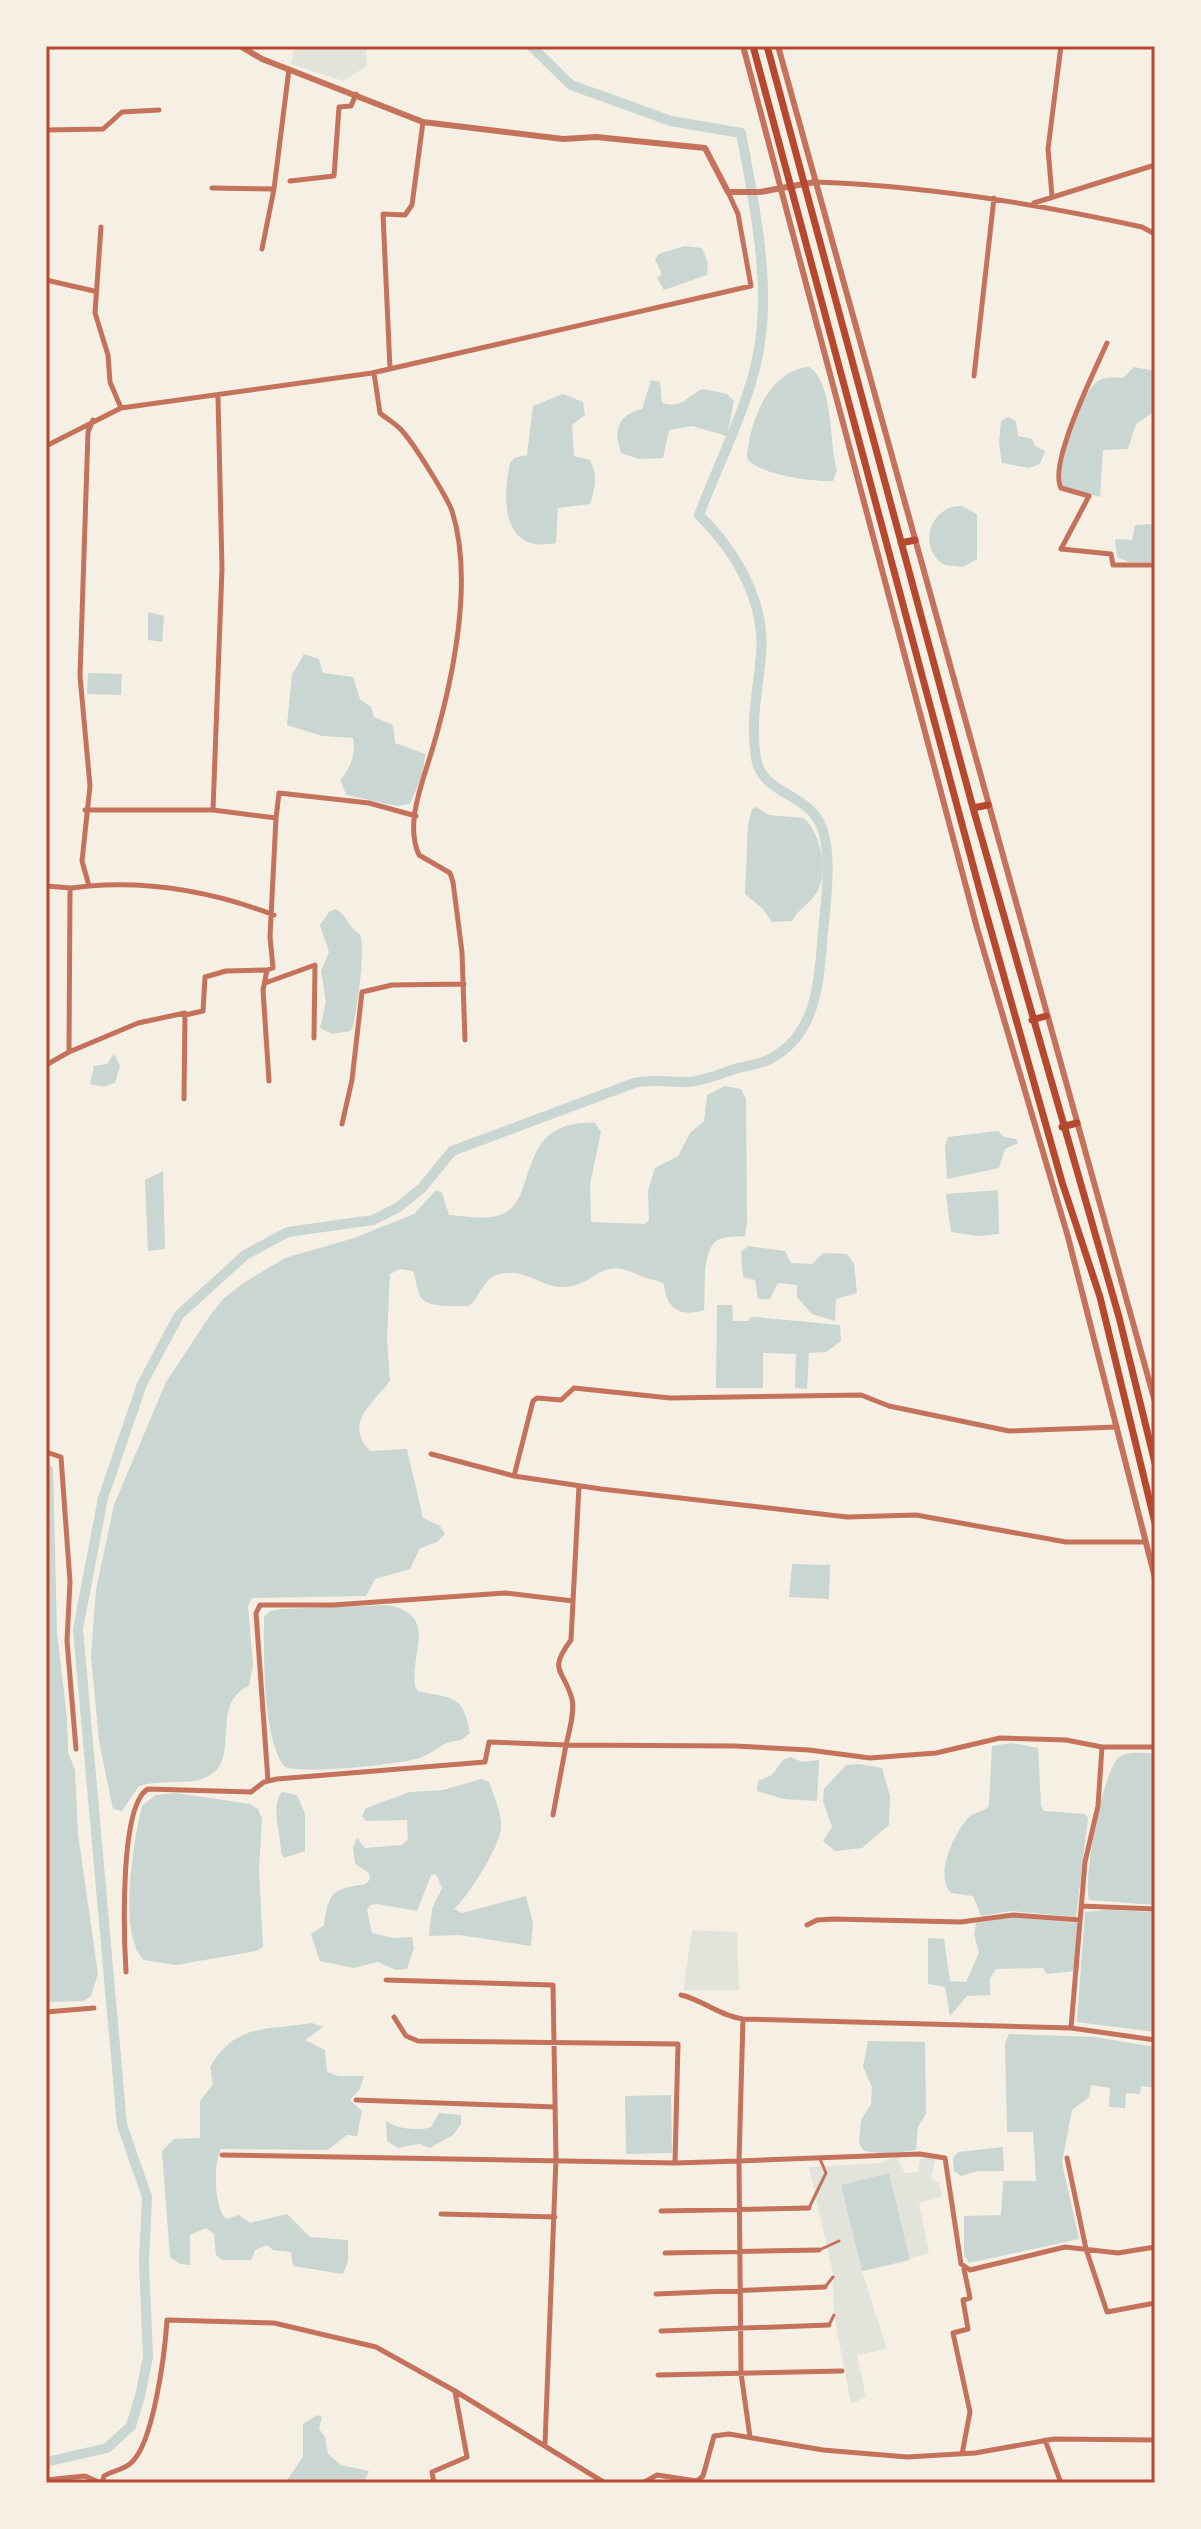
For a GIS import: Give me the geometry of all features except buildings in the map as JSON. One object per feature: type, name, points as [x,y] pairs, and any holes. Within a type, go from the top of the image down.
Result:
[{"type":"main road","points":[[753,46],[961,820],[1032,1075],[1100,1297],[1155,1523]]},
{"type":"main road","points":[[767,46],[973,808],[1062,1127],[1119,1317],[1155,1463]]},
{"type":"main road","points":[[901,543],[915,540]]},
{"type":"main road","points":[[877,549],[888,546]]},
{"type":"main road","points":[[973,808],[988,805]]},
{"type":"main road","points":[[950,823],[961,820]]},
{"type":"main road","points":[[1032,1020],[1046,1016]]},
{"type":"main road","points":[[1020,1078],[1032,1075]]},
{"type":"main road","points":[[1062,1127],[1077,1123]]},
{"type":"main road","points":[[1068,1237],[1079,1235]]},
{"type":"street","points":[[46,446],[121,408],[374,373],[751,286],[738,214],[705,148],[596,137],[563,139],[423,122],[357,93],[289,69],[240,46]]},
{"type":"street","points":[[743,46],[950,823],[1020,1078],[1068,1237],[1155,1578]]},
{"type":"street","points":[[778,46],[1155,1402]]},
{"type":"street","points":[[1052,196],[1048,149],[1061,46]]},
{"type":"street","points":[[262,249],[274,189],[289,69]]},
{"type":"street","points":[[290,181],[334,176],[339,107],[351,106],[357,93]]},
{"type":"street","points":[[46,130],[103,129],[122,112],[159,110]]},
{"type":"street","points":[[390,369],[383,214],[405,215],[412,205],[423,122]]},
{"type":"street","points":[[1034,203],[1155,165]]},
{"type":"street","points":[[728,192],[760,192],[815,182],[885,184],[1034,203],[1142,227],[1155,234]]},
{"type":"street","points":[[212,188],[274,189]]},
{"type":"street","points":[[974,376],[994,198]]},
{"type":"street","points":[[101,227],[94,291],[95,313],[108,355],[110,382],[121,408]]},
{"type":"street","points":[[46,280],[94,291]]},
{"type":"street","points":[[1107,343],[1069,429],[1058,479],[1061,488],[1089,496],[1061,549],[1111,554],[1113,565],[1155,565]]},
{"type":"street","points":[[374,373],[380,413],[407,436],[451,508],[457,538],[459,620],[452,677],[416,816],[414,845],[419,855],[450,873],[453,882],[464,984],[465,1040]]},
{"type":"street","points":[[213,810],[222,568],[218,397]]},
{"type":"street","points":[[89,886],[82,861],[85,810],[90,786],[89,748],[80,676],[88,432],[94,420]]},
{"type":"street","points":[[46,1065],[138,1023],[203,1011],[205,977],[210,973],[273,968],[270,937],[274,915],[279,793],[369,803],[416,816]]},
{"type":"street","points":[[85,810],[213,810],[276,818]]},
{"type":"street","points":[[46,886],[136,886],[224,896],[274,915]]},
{"type":"street","points":[[69,1052],[71,888]]},
{"type":"street","points":[[265,983],[315,965],[314,1038]]},
{"type":"street","points":[[267,970],[269,1081]]},
{"type":"street","points":[[342,1124],[352,1080],[362,992],[392,985],[464,984]]},
{"type":"street","points":[[184,1099],[186,1013]]},
{"type":"street","points":[[514,1476],[533,1401],[537,1398],[561,1400],[574,1388],[670,1398],[861,1395],[889,1406],[1009,1431],[1117,1427]]},
{"type":"street","points":[[46,1452],[58,1454],[62,1463],[70,1582],[67,1641],[76,1749]]},
{"type":"street","points":[[431,1454],[514,1476],[579,1486],[834,1516],[916,1515],[1066,1542],[1144,1542]]},
{"type":"street","points":[[553,1815],[572,1700],[559,1676],[559,1658],[571,1640],[579,1486]]},
{"type":"street","points":[[268,1781],[256,1613],[260,1605],[333,1605],[505,1593],[573,1601]]},
{"type":"street","points":[[126,1972],[123,1906],[126,1863],[141,1793],[153,1788],[251,1792],[268,1781],[485,1762],[489,1742],[735,1746],[809,1750],[870,1758],[916,1756],[1000,1738],[1066,1740],[1102,1747],[1155,1747]]},
{"type":"street","points":[[1071,2028],[1088,1842],[1095,1825],[1102,1747]]},
{"type":"street","points":[[1081,1906],[1155,1909]]},
{"type":"street","points":[[807,1925],[817,1920],[833,1919],[961,1922],[1013,1915],[1080,1920]]},
{"type":"street","points":[[386,1980],[553,1985],[555,2217],[545,2444]]},
{"type":"street","points":[[681,1995],[701,2001],[729,2018],[1071,2028],[1155,2040]]},
{"type":"street","points":[[46,2012],[94,2008]]},
{"type":"street","points":[[394,2017],[406,2036],[418,2041],[678,2044],[675,2163]]},
{"type":"street","points":[[743,2019],[738,2210],[741,2373],[750,2437]]},
{"type":"street","points":[[356,2100],[555,2107]]},
{"type":"street","points":[[222,2155],[675,2163],[920,2154],[945,2158],[970,2298],[963,2300],[968,2329],[953,2333],[970,2412],[962,2454]]},
{"type":"street","points":[[1067,2158],[1086,2249],[1107,2312],[1155,2303]]},
{"type":"street","points":[[661,2211],[809,2208],[826,2173],[820,2159]]},
{"type":"street","points":[[441,2214],[555,2217]]},
{"type":"street","points":[[665,2253],[819,2250],[839,2241]]},
{"type":"street","points":[[964,2269],[979,2269],[1065,2247],[1118,2253],[1155,2247]]},
{"type":"street","points":[[656,2294],[825,2287],[833,2277]]},
{"type":"street","points":[[661,2331],[829,2325],[834,2315]]},
{"type":"street","points":[[46,2480],[85,2476],[102,2483],[104,2476],[129,2466],[141,2448],[164,2368],[167,2320],[274,2323],[376,2347],[545,2444],[605,2483]]},
{"type":"street","points":[[658,2375],[844,2369]]},
{"type":"street","points":[[434,2483],[432,2472],[467,2457],[455,2391]]},
{"type":"street","points":[[643,2483],[657,2475],[697,2481],[703,2476],[714,2436],[729,2434],[873,2455],[962,2454],[1045,2440],[1155,2440]]},
{"type":"street","points":[[1045,2440],[1061,2483]]},
{"type":"shaded area","points":[[295,46],[366,46],[367,66],[343,81],[291,64]]},
{"type":"shaded area","points":[[684,246],[702,248],[708,263],[707,275],[664,290],[657,278],[662,274],[655,259],[659,254]]},
{"type":"shaded area","points":[[809,367],[823,386],[827,400],[837,470],[833,481],[773,473],[752,464],[747,458],[757,414],[772,388],[795,370]]},
{"type":"shaded area","points":[[1134,367],[1155,371],[1155,411],[1136,424],[1128,449],[1103,450],[1100,497],[1062,486],[1066,447],[1077,414],[1091,388],[1107,378],[1123,378]]},
{"type":"shaded area","points":[[651,380],[660,382],[662,403],[679,403],[702,389],[727,394],[734,401],[727,436],[692,426],[669,430],[663,458],[639,459],[621,453],[618,437],[620,424],[627,415],[642,409]]},
{"type":"shaded area","points":[[563,394],[583,402],[585,415],[572,425],[574,456],[590,460],[595,476],[594,487],[590,504],[558,508],[556,543],[538,544],[525,540],[510,521],[507,478],[514,458],[527,455],[533,406]]},
{"type":"shaded area","points":[[1008,417],[1016,421],[1018,436],[1032,439],[1035,446],[1045,451],[1040,464],[1029,468],[1002,463],[999,443],[1001,421]]},
{"type":"shaded area","points":[[962,506],[977,514],[977,559],[963,567],[945,565],[931,549],[931,529],[941,513]]},
{"type":"shaded area","points":[[1155,511],[1155,562],[1129,562],[1117,557],[1115,539],[1132,540],[1135,525],[1153,524]]},
{"type":"shaded area","points":[[148,612],[164,616],[162,642],[148,640]]},
{"type":"shaded area","points":[[304,654],[319,659],[323,673],[353,677],[360,699],[371,707],[374,717],[393,725],[395,743],[425,754],[423,773],[410,804],[397,806],[347,795],[340,780],[352,760],[353,738],[322,736],[287,725],[292,675]]},
{"type":"shaded area","points":[[88,673],[122,674],[121,695],[87,694]]},
{"type":"shaded area","points":[[756,807],[769,815],[804,818],[819,843],[823,864],[821,883],[792,921],[772,922],[763,909],[745,894],[748,824],[752,809]]},
{"type":"shaded area","points":[[335,909],[360,934],[362,953],[353,1027],[350,1031],[332,1034],[320,1028],[326,1002],[321,971],[329,952],[320,925]]},
{"type":"shaded area","points":[[114,1054],[120,1066],[115,1083],[103,1087],[90,1084],[94,1066],[107,1064]]},
{"type":"shaded area","points":[[725,1086],[741,1089],[746,1099],[747,1223],[745,1236],[720,1239],[709,1251],[704,1310],[681,1312],[671,1305],[664,1284],[615,1268],[574,1286],[562,1287],[514,1273],[497,1275],[488,1280],[469,1306],[444,1306],[425,1301],[418,1292],[413,1271],[400,1269],[390,1274],[387,1338],[390,1381],[364,1413],[359,1431],[370,1451],[407,1449],[423,1518],[440,1526],[445,1534],[437,1542],[420,1548],[410,1569],[375,1579],[366,1596],[252,1598],[248,1606],[253,1665],[249,1686],[237,1694],[230,1705],[223,1758],[217,1769],[199,1780],[139,1786],[122,1811],[113,1809],[99,1741],[91,1656],[96,1590],[114,1505],[166,1382],[224,1298],[285,1258],[354,1238],[414,1214],[436,1190],[442,1193],[449,1215],[500,1215],[512,1207],[520,1195],[539,1147],[551,1134],[569,1125],[595,1123],[601,1132],[590,1184],[591,1222],[645,1224],[649,1220],[648,1191],[655,1168],[678,1156],[690,1133],[704,1121],[707,1095]]},
{"type":"shaded area","points":[[998,1131],[1004,1137],[1016,1139],[1018,1143],[1005,1149],[999,1168],[947,1179],[945,1146],[948,1137]]},
{"type":"shaded area","points":[[163,1171],[165,1249],[148,1251],[145,1180]]},
{"type":"shaded area","points":[[998,1190],[999,1234],[977,1236],[951,1232],[946,1194]]},
{"type":"shaded area","points":[[748,1246],[785,1251],[791,1263],[812,1264],[823,1253],[847,1254],[854,1264],[857,1293],[836,1299],[835,1321],[812,1314],[797,1297],[797,1285],[778,1283],[770,1299],[758,1299],[755,1280],[743,1277],[741,1252]]},
{"type":"shaded area","points":[[717,1305],[732,1305],[733,1321],[749,1321],[750,1317],[755,1317],[840,1325],[841,1341],[826,1352],[809,1353],[807,1389],[795,1388],[796,1354],[763,1353],[763,1388],[716,1388]]},
{"type":"shaded area","points":[[46,1461],[53,1468],[57,1632],[68,1752],[75,1770],[78,1834],[98,1974],[91,1996],[84,2001],[46,2002]]},
{"type":"shaded area","points":[[792,1564],[830,1565],[829,1599],[789,1597]]},
{"type":"shaded area","points":[[388,1605],[404,1610],[418,1626],[414,1673],[418,1691],[448,1697],[459,1704],[470,1733],[422,1757],[404,1761],[329,1769],[285,1767],[277,1754],[268,1717],[264,1617],[270,1611],[281,1609]]},
{"type":"shaded area","points":[[1012,1743],[1038,1748],[1041,1805],[1044,1811],[1085,1814],[1088,1818],[1076,1917],[1011,1911],[981,1916],[973,1896],[951,1893],[946,1885],[945,1866],[957,1834],[968,1818],[989,1806],[992,1746]]},
{"type":"shaded area","points":[[1155,1753],[1155,1905],[1089,1900],[1095,1827],[1112,1768],[1118,1758],[1126,1754]]},
{"type":"shaded area","points":[[791,1757],[802,1762],[819,1760],[817,1801],[784,1799],[757,1791],[758,1781],[772,1775],[783,1760]]},
{"type":"shaded area","points":[[846,1765],[882,1768],[890,1796],[889,1825],[862,1848],[835,1851],[823,1841],[832,1827],[823,1801],[824,1789]]},
{"type":"shaded area","points":[[481,1779],[489,1782],[499,1809],[500,1834],[483,1869],[454,1909],[462,1913],[526,1896],[533,1923],[531,1946],[459,1935],[429,1936],[432,1909],[442,1888],[436,1874],[431,1875],[417,1911],[377,1904],[370,1905],[367,1910],[372,1933],[393,1938],[412,1937],[414,1948],[407,1969],[396,1970],[378,1962],[354,1968],[320,1961],[311,1934],[324,1925],[334,1893],[366,1884],[370,1879],[369,1873],[355,1864],[353,1847],[357,1838],[365,1848],[402,1845],[408,1839],[407,1820],[366,1821],[362,1816],[366,1808],[410,1792],[443,1790]]},
{"type":"shaded area","points":[[282,1792],[297,1795],[305,1814],[305,1851],[284,1858],[276,1813]]},
{"type":"shaded area","points":[[176,1793],[250,1804],[258,1809],[262,1819],[259,1869],[263,1947],[256,1951],[176,1965],[144,1960],[136,1948],[129,1909],[135,1840],[142,1806],[156,1795]]},
{"type":"shaded area","points":[[1085,1912],[1155,1912],[1155,2032],[1077,2022]]},
{"type":"shaded area","points":[[1013,1917],[1077,1923],[1075,1971],[1047,1974],[1043,1968],[996,1969],[990,1978],[990,1995],[967,1996],[950,2016],[945,1987],[928,1984],[928,1938],[944,1939],[950,1981],[966,1982],[979,1953],[974,1934],[976,1923]]},
{"type":"shaded area","points":[[692,1930],[737,1932],[739,1990],[683,1990]]},
{"type":"shaded area","points":[[312,2023],[323,2027],[305,2040],[325,2050],[327,2072],[339,2076],[364,2076],[360,2089],[350,2100],[362,2111],[357,2136],[347,2135],[328,2150],[221,2149],[217,2165],[217,2196],[226,2219],[239,2215],[250,2223],[287,2214],[310,2237],[348,2240],[348,2261],[343,2274],[293,2266],[291,2252],[273,2250],[267,2245],[255,2250],[251,2260],[222,2260],[216,2255],[214,2234],[206,2228],[190,2235],[190,2265],[180,2264],[170,2257],[162,2151],[174,2139],[200,2138],[200,2101],[213,2084],[210,2067],[231,2042],[254,2031]]},
{"type":"shaded area","points":[[1009,2034],[1095,2037],[1155,2047],[1155,2088],[1141,2086],[1140,2094],[1126,2093],[1125,2108],[1109,2107],[1110,2088],[1091,2085],[1089,2097],[1072,2110],[1062,2163],[1079,2239],[969,2263],[964,2254],[964,2216],[1001,2215],[1003,2181],[1036,2181],[1033,2132],[1007,2132],[1005,2043]]},
{"type":"shaded area","points":[[868,2041],[925,2042],[926,2114],[918,2127],[916,2150],[884,2154],[864,2151],[859,2143],[861,2120],[871,2104],[872,2087],[863,2067]]},
{"type":"shaded area","points":[[671,2095],[672,2153],[626,2154],[625,2096]]},
{"type":"shaded area","points":[[439,2113],[461,2115],[461,2124],[453,2135],[430,2148],[419,2144],[398,2148],[387,2141],[386,2121],[395,2126],[420,2129],[431,2127]]},
{"type":"shaded area","points":[[1003,2147],[1004,2171],[978,2171],[961,2176],[954,2171],[953,2158],[958,2152]]},
{"type":"shaded area","points":[[921,2154],[936,2155],[931,2179],[939,2183],[942,2197],[919,2203],[929,2253],[862,2271],[887,2349],[857,2355],[866,2397],[851,2404],[834,2315],[833,2274],[809,2167],[881,2163],[896,2156],[905,2173],[918,2172]]},
{"type":"shaded area","points":[[889,2173],[910,2260],[862,2271],[841,2185]]},
{"type":"shaded area","points":[[317,2415],[322,2417],[319,2429],[325,2437],[328,2454],[341,2465],[369,2471],[364,2483],[285,2483],[303,2457],[303,2424]]},
{"type":"waterway","points":[[46,2462],[107,2448],[131,2426],[148,2357],[144,2262],[147,2197],[122,2125],[78,1629],[103,1498],[142,1384],[179,1315],[245,1255],[288,1232],[373,1220],[397,1208],[422,1188],[452,1151],[634,1083],[694,1081],[770,1059],[798,1035],[807,1020],[817,986],[828,876],[824,834],[813,813],[766,779],[760,770],[754,732],[761,655],[758,616],[753,597],[736,561],[699,515],[746,397],[761,332],[760,246],[741,133],[671,121],[571,85],[531,46]]}]
